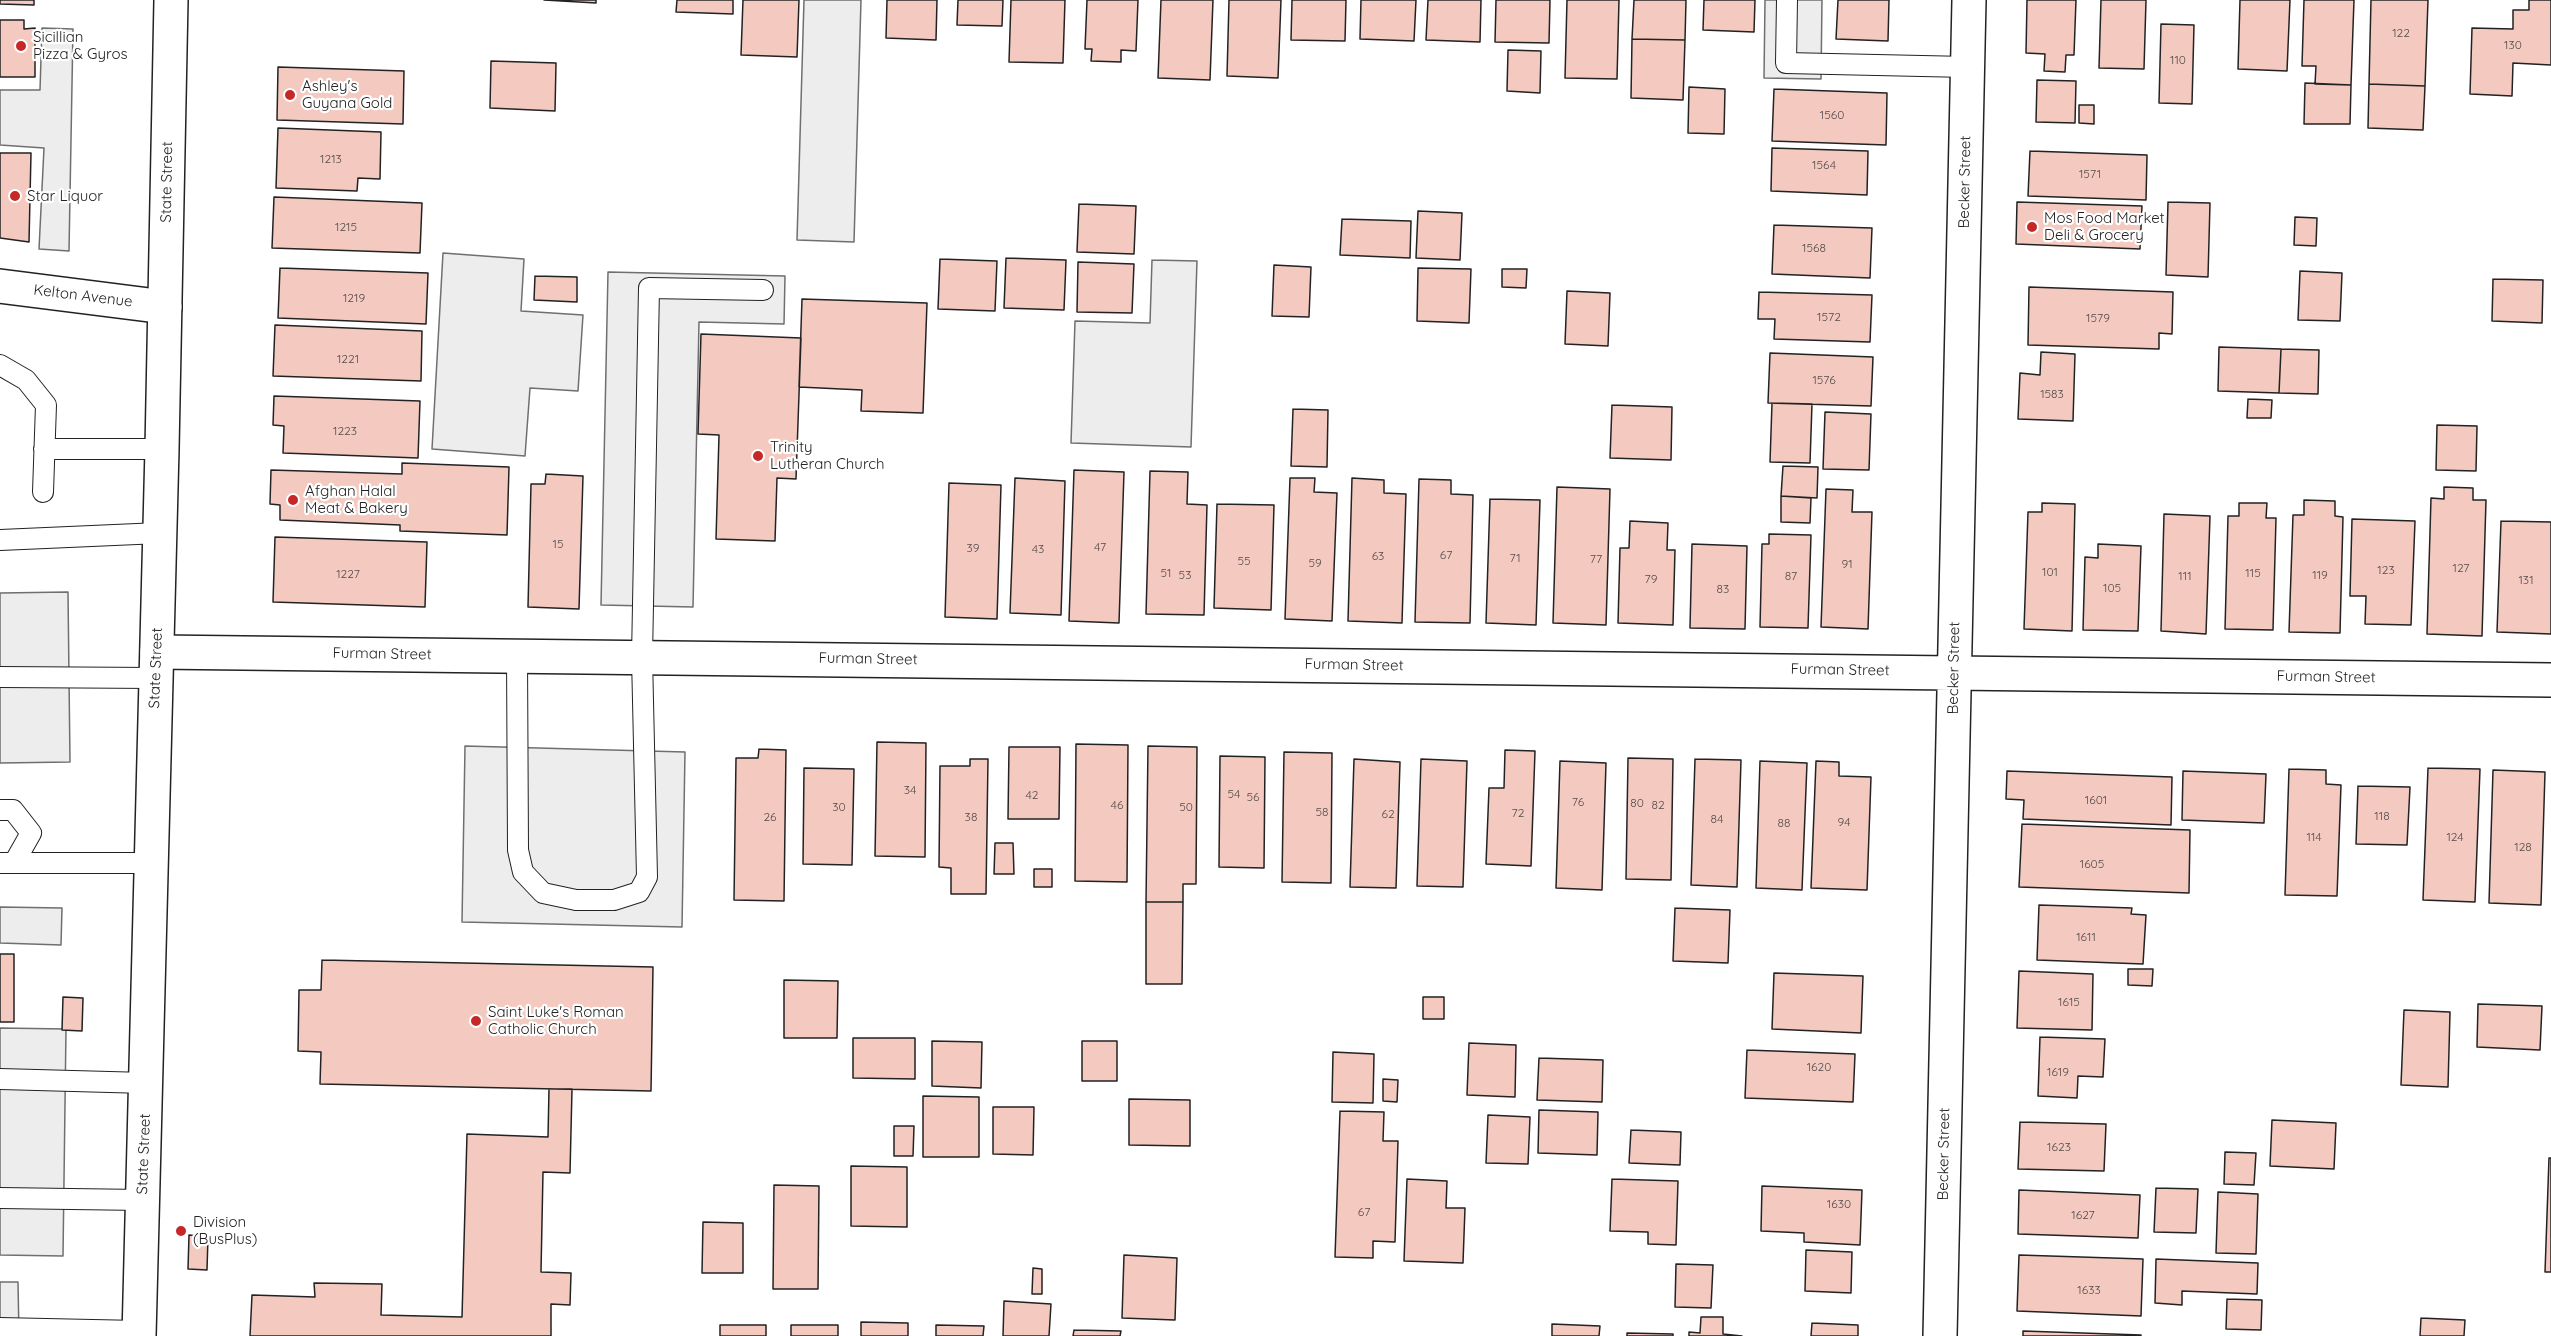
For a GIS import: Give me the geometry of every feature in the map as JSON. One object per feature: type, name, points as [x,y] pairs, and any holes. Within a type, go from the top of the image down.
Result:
[{"type":"street","name":"State Street","points":[[139,1334],[171,0]]},
{"type":"street","name":"Becker Street","points":[[1940,1336],[1969,0]]},
{"type":"street","name":"Kelton Avenue","points":[[0,286],[165,307]]},
{"type":"street","name":"Furman Street","points":[[156,665],[517,656],[2551,680]]},
{"type":"lane","points":[[1787,0],[1786,63],[1967,67]]},
{"type":"lane","points":[[517,656],[518,850],[523,872],[543,893],[576,900],[614,900],[639,892],[647,877],[642,657],[649,288],[763,290]]},
{"type":"lane","points":[[0,365],[26,380],[46,405],[44,492]]},
{"type":"lane","points":[[44,449],[162,449]]},
{"type":"lane","points":[[0,540],[160,533]]},
{"type":"lane","points":[[0,677],[156,665]]},
{"type":"lane","points":[[0,810],[13,810],[31,834],[7,863]]},
{"type":"lane","points":[[7,863],[151,863]]},
{"type":"lane","points":[[0,1079],[146,1083]]},
{"type":"lane","points":[[0,1198],[142,1200]]},
{"type":"lane","points":[[3,1336],[0,1328],[139,1334]]},
{"type":"shaded area","points":[[804,0],[861,0],[854,242],[797,240]]},
{"type":"shaded area","points":[[1765,0],[1822,0],[1821,79],[1764,78]]},
{"type":"shaded area","points":[[42,28],[73,29],[69,251],[39,249],[44,148],[0,145],[0,90],[40,90]]},
{"type":"shaded area","points":[[443,253],[524,259],[521,311],[583,315],[578,391],[530,388],[525,456],[432,449]]},
{"type":"shaded area","points":[[1152,260],[1197,261],[1191,447],[1071,443],[1075,321],[1150,323]]},
{"type":"shaded area","points":[[608,272],[785,276],[784,324],[699,322],[693,607],[601,605]]},
{"type":"shaded area","points":[[68,592],[70,762],[0,763],[0,593]]},
{"type":"shaded area","points":[[465,746],[685,752],[682,927],[462,922]]},
{"type":"shaded area","points":[[0,907],[62,908],[61,945],[0,943]]},
{"type":"shaded area","points":[[0,1028],[66,1029],[63,1256],[0,1255]]},
{"type":"shaded area","points":[[0,1282],[18,1282],[19,1336],[0,1336]]},
{"type":"building","points":[[0,0],[34,0],[34,5],[0,4]]},
{"type":"building","points":[[544,0],[596,0],[596,3]]},
{"type":"building","points":[[677,0],[733,0],[733,14],[676,12]]},
{"type":"building","points":[[743,0],[799,0],[797,57],[741,55]]},
{"type":"building","points":[[887,0],[937,0],[936,40],[886,38]]},
{"type":"building","points":[[958,0],[1003,0],[1002,26],[957,25]]},
{"type":"building","points":[[1011,0],[1065,0],[1063,63],[1009,62]]},
{"type":"building","points":[[1087,0],[1138,0],[1136,51],[1121,50],[1121,62],[1091,61],[1092,49],[1085,49]]},
{"type":"building","points":[[1161,0],[1213,0],[1210,80],[1158,78]]},
{"type":"building","points":[[1229,0],[1281,0],[1278,78],[1227,76]]},
{"type":"building","points":[[1292,0],[1346,0],[1345,41],[1291,40]]},
{"type":"building","points":[[1361,0],[1416,0],[1414,41],[1360,39]]},
{"type":"building","points":[[1428,0],[1481,0],[1480,42],[1426,40]]},
{"type":"building","points":[[1496,0],[1550,0],[1549,43],[1495,42]]},
{"type":"building","points":[[1567,0],[1619,0],[1617,79],[1565,78]]},
{"type":"building","points":[[1634,0],[1686,0],[1685,40],[1632,39]]},
{"type":"building","points":[[1704,0],[1755,0],[1754,32],[1703,30]]},
{"type":"building","points":[[1838,0],[1889,0],[1888,41],[1836,39]]},
{"type":"building","points":[[2027,0],[2076,0],[2074,55],[2066,55],[2065,72],[2044,71],[2045,54],[2026,53]]},
{"type":"building","points":[[2101,0],[2146,0],[2144,69],[2099,68]]},
{"type":"building","points":[[2240,0],[2290,0],[2287,71],[2238,69]]},
{"type":"building","points":[[2304,0],[2354,0],[2351,85],[2315,84],[2316,66],[2302,66]]},
{"type":"building","points":[[2371,0],[2428,0],[2425,86],[2369,84]]},
{"type":"building","points":[[2529,0],[2551,0],[2551,65],[2513,63],[2512,96],[2470,94],[2472,28],[2513,29],[2513,10],[2529,10]]},
{"type":"building","points":[[0,20],[24,20],[24,29],[35,28],[35,77],[0,77]]},
{"type":"building","points":[[2161,24],[2194,25],[2192,104],[2159,103]]},
{"type":"building","points":[[1632,39],[1685,40],[1683,100],[1631,98]]},
{"type":"building","points":[[1508,50],[1541,51],[1540,93],[1507,91]]},
{"type":"building","points":[[491,61],[556,63],[555,111],[490,108]]},
{"type":"building","points":[[278,67],[404,71],[403,124],[277,120]]},
{"type":"building","points":[[2037,80],[2076,81],[2075,123],[2036,122]]},
{"type":"building","points":[[2305,83],[2351,85],[2350,124],[2304,124]]},
{"type":"building","points":[[2369,84],[2425,86],[2423,130],[2368,128]]},
{"type":"building","points":[[1689,87],[1725,89],[1724,134],[1688,133]]},
{"type":"building","points":[[1774,89],[1887,93],[1886,145],[1772,141]]},
{"type":"building","points":[[2079,105],[2094,105],[2094,124],[2079,123]]},
{"type":"building","points":[[278,128],[381,132],[380,179],[358,178],[357,191],[276,188]]},
{"type":"building","points":[[1772,148],[1868,151],[1867,195],[1771,191]]},
{"type":"building","points":[[2030,151],[2147,155],[2146,200],[2028,196]]},
{"type":"building","name":"Star Liquor","points":[[0,153],[31,153],[29,242],[0,238]]},
{"type":"building","points":[[274,197],[422,203],[420,253],[272,248]]},
{"type":"building","points":[[2017,202],[2142,206],[2140,249],[2016,244]]},
{"type":"building","points":[[2168,202],[2210,203],[2208,277],[2166,275]]},
{"type":"building","points":[[1079,204],[1136,206],[1134,254],[1077,252]]},
{"type":"building","points":[[1418,211],[1462,213],[1460,260],[1416,258]]},
{"type":"building","points":[[2295,217],[2317,218],[2316,246],[2294,245]]},
{"type":"building","points":[[1342,219],[1411,221],[1410,258],[1340,255]]},
{"type":"building","points":[[1774,225],[1872,228],[1870,278],[1772,274]]},
{"type":"building","points":[[1006,258],[1066,260],[1064,310],[1004,308]]},
{"type":"building","points":[[940,259],[997,261],[995,311],[938,309]]},
{"type":"building","points":[[1078,262],[1134,264],[1132,313],[1077,312]]},
{"type":"building","points":[[1274,265],[1311,267],[1309,317],[1272,316]]},
{"type":"building","points":[[280,268],[428,273],[426,324],[278,318]]},
{"type":"building","points":[[1418,268],[1471,269],[1469,323],[1417,321]]},
{"type":"building","points":[[1502,269],[1527,269],[1526,288],[1502,287]]},
{"type":"building","points":[[2300,271],[2342,273],[2340,321],[2298,320]]},
{"type":"building","points":[[535,276],[577,277],[577,302],[534,300]]},
{"type":"building","points":[[2493,279],[2543,280],[2542,323],[2492,321]]},
{"type":"building","points":[[2029,287],[2173,292],[2172,334],[2159,333],[2159,349],[2028,345]]},
{"type":"building","points":[[1567,291],[1610,293],[1608,346],[1565,344]]},
{"type":"building","points":[[1759,292],[1872,295],[1870,342],[1774,339],[1775,319],[1758,319]]},
{"type":"building","points":[[802,299],[927,303],[923,413],[861,411],[862,390],[799,387]]},
{"type":"building","points":[[275,325],[422,331],[421,381],[273,376]]},
{"type":"building","name":"Trinity Lutheran Church","points":[[701,334],[801,338],[796,479],[777,478],[775,541],[716,539],[719,435],[698,434]]},
{"type":"building","points":[[2219,347],[2281,349],[2279,393],[2218,391]]},
{"type":"building","points":[[2281,349],[2319,350],[2318,394],[2279,393]]},
{"type":"building","points":[[2041,352],[2075,354],[2073,421],[2018,419],[2020,373],[2040,375]]},
{"type":"building","points":[[1770,353],[1873,357],[1871,406],[1768,403]]},
{"type":"building","points":[[274,396],[420,401],[418,458],[283,453],[284,426],[273,425]]},
{"type":"building","points":[[2248,399],[2272,400],[2271,418],[2247,418]]},
{"type":"building","points":[[1772,403],[1812,404],[1810,463],[1770,462]]},
{"type":"building","points":[[1612,405],[1672,407],[1671,460],[1610,458]]},
{"type":"building","points":[[1293,409],[1328,410],[1327,467],[1291,466]]},
{"type":"building","points":[[1825,412],[1871,414],[1869,470],[1823,469]]},
{"type":"building","points":[[2437,425],[2477,426],[2476,471],[2436,470]]},
{"type":"building","points":[[402,463],[509,467],[507,535],[400,531],[400,525],[280,520],[280,505],[270,504],[271,470],[402,474]]},
{"type":"building","points":[[1783,466],[1818,467],[1817,498],[1781,496]]},
{"type":"building","points":[[1074,470],[1124,472],[1119,623],[1069,621]]},
{"type":"building","points":[[1150,471],[1188,472],[1187,504],[1207,505],[1204,615],[1146,614]]},
{"type":"building","points":[[546,474],[583,476],[579,609],[528,607],[531,484],[545,484]]},
{"type":"building","points":[[1015,478],[1065,481],[1061,615],[1010,613]]},
{"type":"building","points":[[1290,478],[1315,478],[1314,492],[1337,493],[1332,621],[1285,619]]},
{"type":"building","points":[[1352,478],[1384,480],[1384,493],[1406,494],[1402,623],[1348,621]]},
{"type":"building","points":[[1419,479],[1451,480],[1451,494],[1473,495],[1470,623],[1415,622]]},
{"type":"building","points":[[949,483],[1001,485],[997,619],[945,617]]},
{"type":"building","points":[[1557,487],[1610,489],[1606,625],[1553,623]]},
{"type":"building","points":[[2444,487],[2473,488],[2473,500],[2486,500],[2482,636],[2427,634],[2431,498],[2444,499]]},
{"type":"building","points":[[1826,489],[1853,490],[1852,512],[1872,512],[1868,629],[1821,627]]},
{"type":"building","points":[[1781,496],[1811,498],[1810,523],[1781,522]]},
{"type":"building","points":[[1490,499],[1540,500],[1536,625],[1486,623]]},
{"type":"building","points":[[2304,500],[2335,501],[2335,516],[2343,517],[2340,633],[2289,632],[2293,515],[2304,515]]},
{"type":"building","points":[[2042,503],[2075,504],[2072,631],[2024,629],[2028,512],[2042,512]]},
{"type":"building","points":[[2239,503],[2267,503],[2266,518],[2276,518],[2273,630],[2225,629],[2228,516],[2239,516]]},
{"type":"building","points":[[1217,504],[1274,505],[1271,610],[1214,608]]},
{"type":"building","points":[[2164,514],[2210,516],[2206,634],[2161,631]]},
{"type":"building","points":[[2352,519],[2415,521],[2411,625],[2365,624],[2366,596],[2350,596]]},
{"type":"building","points":[[1630,521],[1668,523],[1667,550],[1675,550],[1673,625],[1618,623],[1620,548],[1629,548]]},
{"type":"building","points":[[2501,521],[2551,522],[2551,634],[2497,632]]},
{"type":"building","points":[[1769,534],[1811,535],[1808,628],[1760,627],[1762,544],[1769,544]]},
{"type":"building","points":[[275,537],[427,542],[425,607],[273,602]]},
{"type":"building","points":[[1692,544],[1747,546],[1745,629],[1690,628]]},
{"type":"building","points":[[2098,544],[2141,546],[2138,631],[2083,630],[2085,557],[2098,558]]},
{"type":"building","points":[[877,742],[926,743],[925,857],[875,856]]},
{"type":"building","points":[[1076,744],[1128,745],[1127,882],[1075,881]]},
{"type":"building","points":[[1148,746],[1197,747],[1196,884],[1183,884],[1183,902],[1146,902]]},
{"type":"building","points":[[1009,747],[1060,747],[1059,819],[1008,819]]},
{"type":"building","points":[[759,749],[786,750],[784,901],[734,900],[736,758],[758,758]]},
{"type":"building","points":[[1505,750],[1535,751],[1531,866],[1486,864],[1489,788],[1504,788]]},
{"type":"building","points":[[1284,752],[1332,753],[1331,883],[1282,882]]},
{"type":"building","points":[[1220,756],[1265,757],[1264,868],[1219,867]]},
{"type":"building","points":[[1628,758],[1673,759],[1671,880],[1626,879]]},
{"type":"building","points":[[970,759],[988,759],[986,894],[951,894],[951,868],[939,867],[940,766],[970,766]]},
{"type":"building","points":[[1354,759],[1400,762],[1396,888],[1350,887]]},
{"type":"building","points":[[1421,759],[1467,761],[1463,887],[1417,886]]},
{"type":"building","points":[[1695,759],[1741,760],[1737,887],[1691,885]]},
{"type":"building","points":[[1560,761],[1606,763],[1602,890],[1556,888]]},
{"type":"building","points":[[1760,761],[1807,763],[1802,890],[1756,888]]},
{"type":"building","points":[[1816,761],[1839,762],[1839,776],[1871,777],[1867,890],[1811,888]]},
{"type":"building","points":[[804,768],[854,769],[852,865],[803,864]]},
{"type":"building","points":[[2428,768],[2480,769],[2475,902],[2423,900]]},
{"type":"building","points":[[2289,769],[2326,770],[2326,784],[2341,785],[2337,896],[2285,895]]},
{"type":"building","points":[[2493,770],[2545,772],[2541,905],[2489,903]]},
{"type":"building","points":[[2007,771],[2172,777],[2171,825],[2023,819],[2024,800],[2006,799]]},
{"type":"building","points":[[2183,771],[2266,774],[2264,823],[2182,820]]},
{"type":"building","points":[[2358,786],[2410,787],[2407,845],[2356,844]]},
{"type":"building","points":[[2022,824],[2190,830],[2189,893],[2019,887]]},
{"type":"building","points":[[995,843],[1013,843],[1014,874],[994,874]]},
{"type":"building","points":[[1034,869],[1052,869],[1052,887],[1034,887]]},
{"type":"building","points":[[1146,902],[1183,902],[1182,984],[1146,984]]},
{"type":"building","points":[[2039,905],[2132,908],[2131,914],[2146,915],[2143,964],[2037,960]]},
{"type":"building","points":[[1675,908],[1730,910],[1728,963],[1673,961]]},
{"type":"building","points":[[0,954],[14,954],[14,1022],[0,1022]]},
{"type":"building","name":"Saint Luke's Roman Catholic Church","points":[[322,960],[653,967],[651,1091],[320,1084],[321,1052],[298,1051],[299,990],[321,990]]},
{"type":"building","points":[[2128,969],[2153,969],[2152,986],[2128,985]]},
{"type":"building","points":[[2019,971],[2093,974],[2092,1030],[2017,1028]]},
{"type":"building","points":[[1774,973],[1863,976],[1861,1033],[1772,1029]]},
{"type":"building","points":[[784,980],[838,981],[837,1038],[784,1038]]},
{"type":"building","points":[[63,997],[83,998],[82,1031],[62,1030]]},
{"type":"building","points":[[1423,997],[1444,997],[1444,1019],[1423,1019]]},
{"type":"building","points":[[2478,1004],[2542,1006],[2540,1050],[2477,1047]]},
{"type":"building","points":[[2404,1010],[2450,1012],[2448,1087],[2401,1085]]},
{"type":"building","points":[[2040,1037],[2105,1039],[2103,1077],[2078,1076],[2077,1098],[2038,1096]]},
{"type":"building","points":[[853,1038],[915,1038],[915,1079],[853,1078]]},
{"type":"building","points":[[932,1041],[982,1042],[981,1088],[932,1086]]},
{"type":"building","points":[[1082,1041],[1117,1041],[1117,1081],[1082,1081]]},
{"type":"building","points":[[1469,1043],[1516,1045],[1515,1097],[1467,1095]]},
{"type":"building","points":[[1747,1050],[1855,1054],[1853,1102],[1745,1098]]},
{"type":"building","points":[[1333,1052],[1374,1054],[1373,1103],[1332,1102]]},
{"type":"building","points":[[1539,1058],[1603,1060],[1602,1102],[1537,1100]]},
{"type":"building","points":[[1383,1079],[1398,1080],[1397,1102],[1383,1101]]},
{"type":"building","points":[[549,1089],[572,1089],[570,1173],[543,1172],[541,1272],[571,1273],[570,1305],[551,1304],[551,1336],[250,1336],[252,1295],[315,1297],[314,1283],[382,1284],[381,1315],[462,1317],[467,1134],[548,1137]]},
{"type":"building","points":[[923,1096],[979,1097],[979,1157],[923,1157]]},
{"type":"building","points":[[1129,1099],[1190,1100],[1190,1146],[1129,1145]]},
{"type":"building","points":[[993,1107],[1034,1107],[1033,1155],[993,1154]]},
{"type":"building","points":[[1539,1110],[1598,1112],[1597,1155],[1538,1153]]},
{"type":"building","points":[[1340,1111],[1384,1112],[1383,1141],[1398,1141],[1395,1242],[1373,1241],[1373,1258],[1335,1257]]},
{"type":"building","points":[[1488,1115],[1530,1117],[1528,1164],[1486,1163]]},
{"type":"building","points":[[2272,1120],[2336,1123],[2334,1169],[2270,1166]]},
{"type":"building","points":[[2020,1122],[2106,1124],[2104,1171],[2018,1169]]},
{"type":"building","points":[[894,1126],[914,1126],[913,1156],[894,1156]]},
{"type":"building","points":[[1631,1130],[1681,1132],[1680,1165],[1629,1163]]},
{"type":"building","points":[[2225,1152],[2256,1153],[2254,1185],[2224,1184]]},
{"type":"building","points":[[2549,1158],[2551,1158],[2551,1272],[2545,1272]]},
{"type":"building","points":[[851,1166],[907,1167],[907,1227],[851,1226]]},
{"type":"building","points":[[1407,1179],[1447,1181],[1446,1208],[1465,1208],[1463,1263],[1404,1261]]},
{"type":"building","points":[[1612,1179],[1678,1181],[1676,1245],[1648,1244],[1648,1232],[1610,1231]]},
{"type":"building","points":[[774,1185],[819,1186],[818,1289],[773,1289]]},
{"type":"building","points":[[1762,1186],[1862,1190],[1860,1245],[1804,1242],[1804,1233],[1761,1231]]},
{"type":"building","points":[[2156,1188],[2198,1189],[2196,1233],[2154,1232]]},
{"type":"building","points":[[2019,1190],[2140,1195],[2138,1238],[2018,1234]]},
{"type":"building","points":[[2218,1192],[2258,1194],[2256,1254],[2216,1253]]},
{"type":"building","points":[[703,1222],[743,1223],[743,1273],[702,1273]]},
{"type":"building","points":[[189,1235],[208,1237],[207,1270],[188,1269]]},
{"type":"building","points":[[1806,1250],[1852,1252],[1851,1293],[1805,1291]]},
{"type":"building","points":[[1124,1255],[1177,1258],[1175,1320],[1122,1318]]},
{"type":"building","points":[[2019,1255],[2143,1259],[2141,1316],[2017,1311]]},
{"type":"building","points":[[2156,1259],[2258,1263],[2257,1294],[2182,1291],[2182,1305],[2155,1303]]},
{"type":"building","points":[[1676,1264],[1713,1265],[1711,1308],[1675,1307]]},
{"type":"building","points":[[1033,1268],[1042,1269],[1042,1294],[1032,1294]]},
{"type":"building","points":[[2227,1299],[2262,1300],[2261,1330],[2226,1329]]},
{"type":"building","points":[[1004,1301],[1051,1304],[1049,1336],[1003,1336]]},
{"type":"building","points":[[1701,1317],[1723,1317],[1723,1334],[1742,1336],[1689,1336],[1689,1332],[1700,1333]]},
{"type":"building","points":[[2421,1318],[2465,1320],[2464,1336],[2420,1336]]},
{"type":"building","points":[[861,1322],[908,1323],[908,1336],[861,1336]]},
{"type":"building","points":[[1812,1323],[1858,1325],[1858,1336],[1811,1336]]},
{"type":"building","points":[[1552,1324],[1600,1326],[1599,1336],[1552,1336]]},
{"type":"building","points":[[720,1325],[766,1325],[766,1336],[720,1336]]},
{"type":"building","points":[[791,1325],[838,1325],[838,1336],[791,1336]]},
{"type":"building","points":[[936,1325],[984,1326],[983,1336],[936,1336]]},
{"type":"building","points":[[1074,1330],[1121,1331],[1120,1336],[1073,1336]]},
{"type":"building","points":[[2023,1331],[2141,1335],[2141,1336],[2023,1336]]},
{"type":"building","points":[[1627,1333],[1673,1334],[1673,1336],[1627,1336]]},
{"type":"place","name":"Sicillian Pizza & Gyros","points":[[21,46]]},
{"type":"place","name":"Ashley's Guyana Gold","points":[[290,95]]},
{"type":"place","name":"Star Liquor","points":[[15,196]]},
{"type":"place","name":"Mos Food Market Deli & Grocery","points":[[2032,227]]},
{"type":"place","name":"Trinity Lutheran Church","points":[[758,456]]},
{"type":"place","name":"Afghan Halal Meat & Bakery","points":[[293,500]]},
{"type":"place","name":"Saint Luke's Roman Catholic Church","points":[[476,1021]]},
{"type":"place","name":"Division (BusPlus)","points":[[181,1231]]}]
